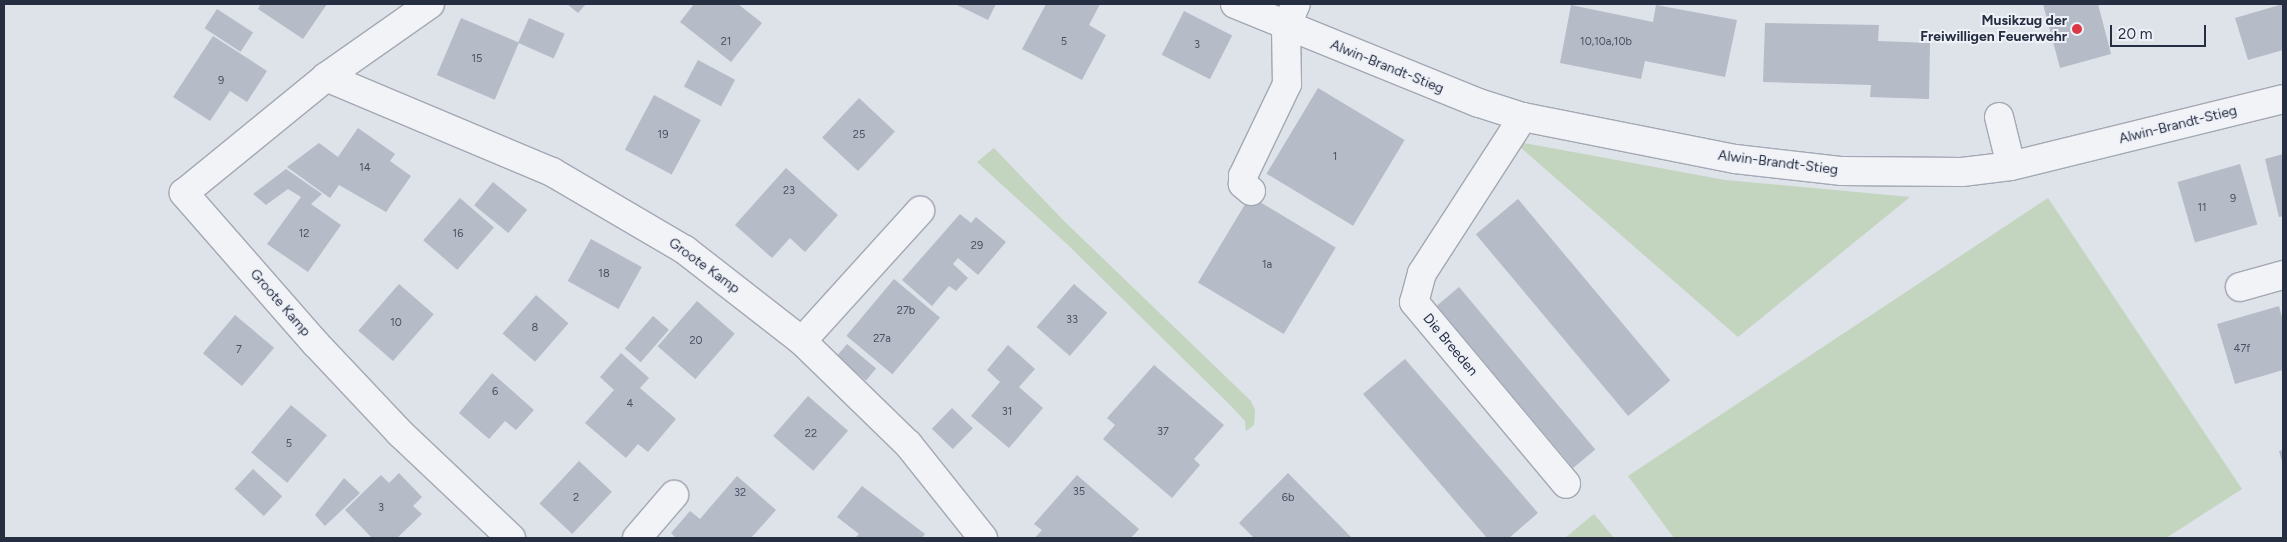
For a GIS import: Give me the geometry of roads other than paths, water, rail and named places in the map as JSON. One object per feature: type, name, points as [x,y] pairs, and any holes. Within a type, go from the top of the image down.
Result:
[{"type":"street","name":"Groote Kamp","points":[[430,4],[326,77],[184,193],[316,344],[387,419],[511,538]]},
{"type":"street","name":"Alwin-Brandt-Stieg","points":[[1235,4],[1291,15],[1479,103],[1523,117],[1735,159],[1842,171],[1962,172],[2011,166],[2283,99]]},
{"type":"street","points":[[1251,191],[1243,184],[1243,176],[1287,84],[1291,15]]},
{"type":"street","name":"Groote Kamp","points":[[326,77],[552,172],[685,250],[802,341],[908,444],[979,537]]},
{"type":"street","name":"Die Breeden","points":[[1523,117],[1422,273],[1414,302],[1566,484]]},
{"type":"street","points":[[1999,117],[2011,166]]},
{"type":"street","points":[[802,341],[920,212]]},
{"type":"street","points":[[2240,287],[2283,275]]},
{"type":"street","points":[[637,538],[674,495]]},
{"type":"place","name":"Musikzug der Freiwilligen Feuerwehr","points":[[2077,29]]}]
